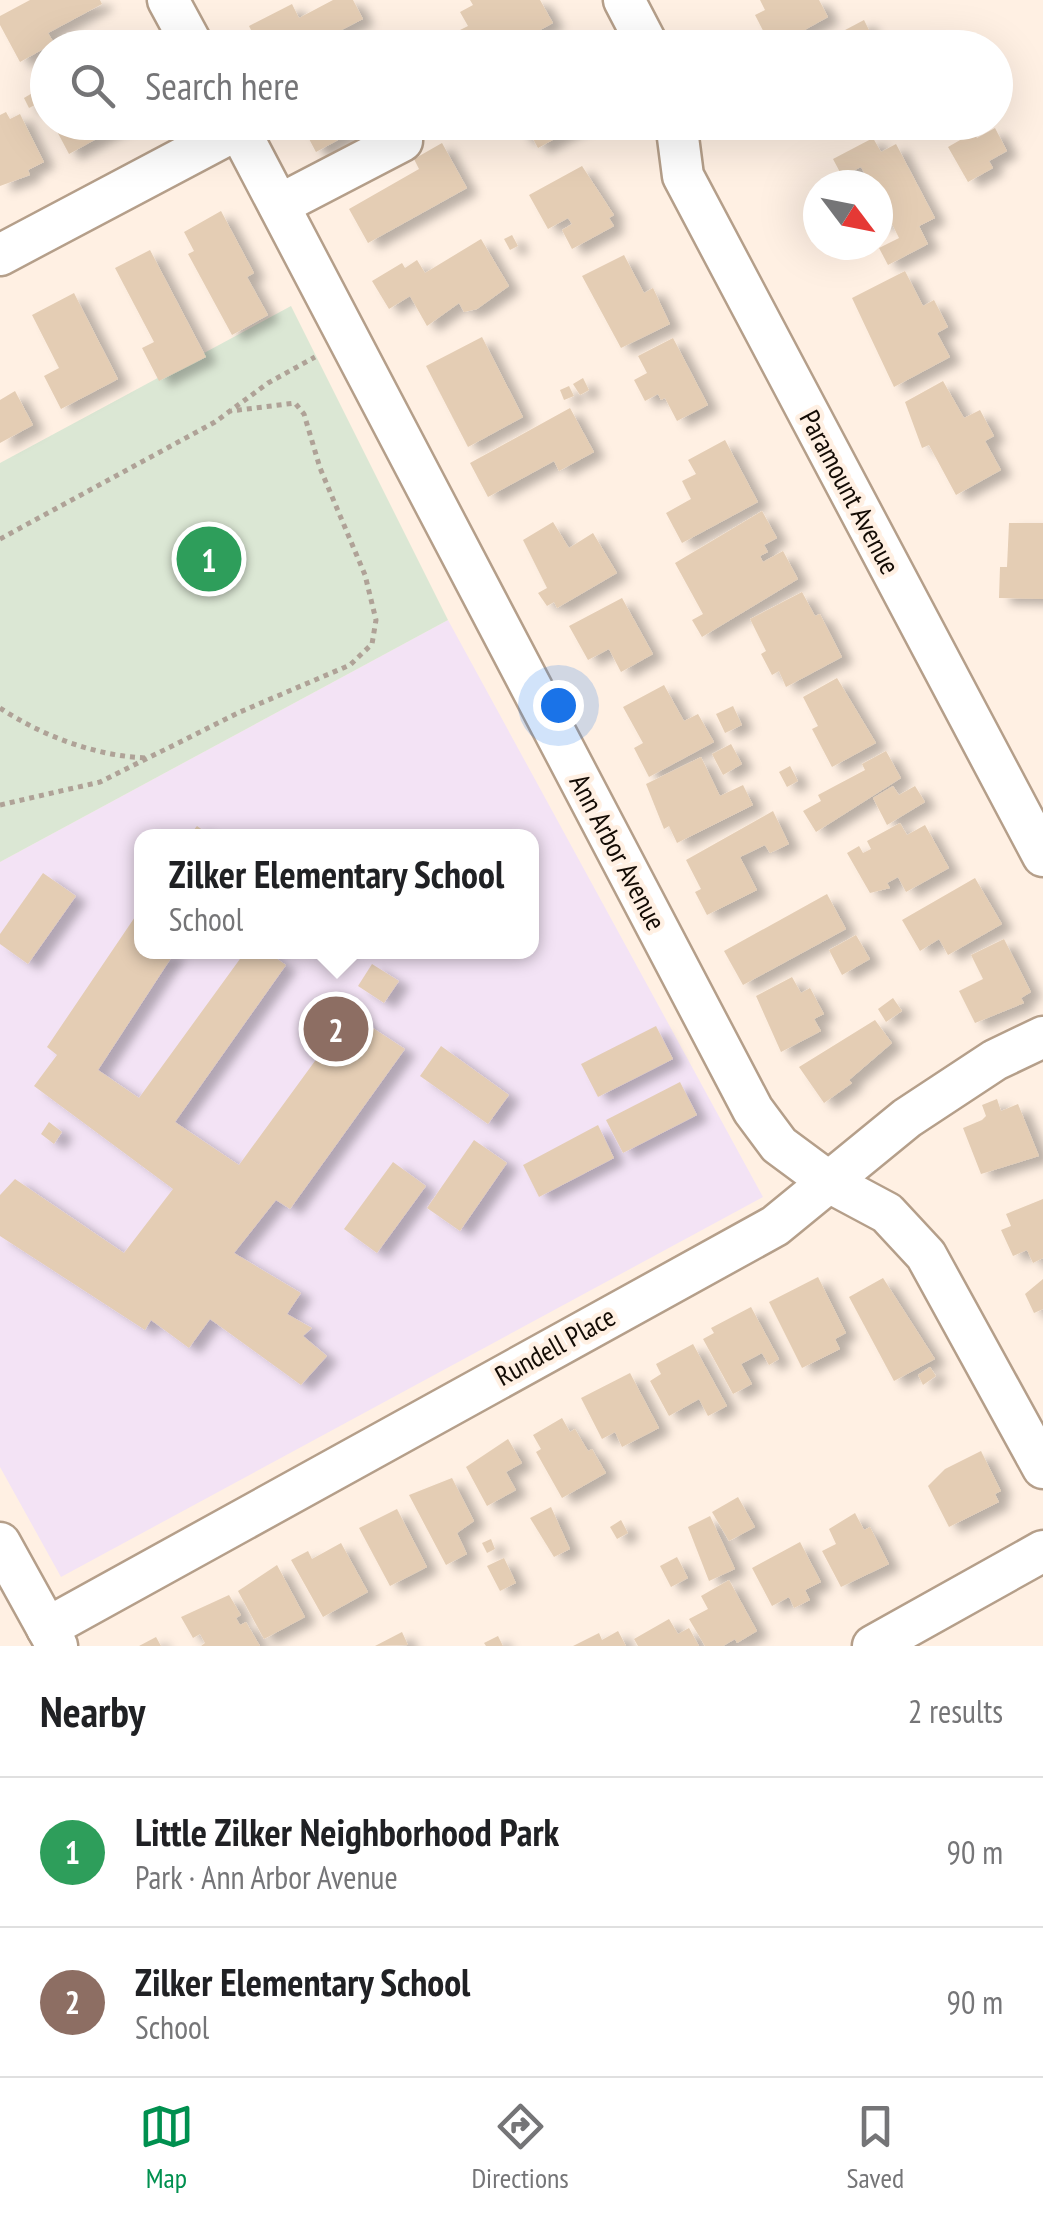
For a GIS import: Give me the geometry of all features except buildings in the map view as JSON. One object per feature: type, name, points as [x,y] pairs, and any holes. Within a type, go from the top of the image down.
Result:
[{"type":"street","points":[[168,0],[184,30]]},
{"type":"street","points":[[624,0],[640,30]]},
{"type":"street","points":[[0,255],[211,140]]},
{"type":"street","name":"Ann Arbor Avenue","points":[[244,140],[753,1110],[779,1146],[829,1182],[887,1213],[926,1254],[1043,1468]]},
{"type":"street","name":"Paramount Avenue","points":[[678,140],[683,176],[1043,856]]},
{"type":"street","points":[[279,205],[402,141]]},
{"type":"street","name":"Rundell Place","points":[[52,1637],[776,1226],[907,1118],[995,1060],[1043,1037]]},
{"type":"street","points":[[0,1544],[52,1637]]},
{"type":"street","points":[[872,1646],[1043,1551]]},
{"type":"path","points":[[0,539],[230,411],[315,357]]},
{"type":"path","points":[[0,805],[100,782],[240,712],[350,665],[372,644],[376,620],[365,575],[320,468],[304,414],[295,403],[230,411]]},
{"type":"path","points":[[0,708],[20,722],[81,746],[123,758],[152,758]]},
{"type":"shaded area","points":[[448,620],[763,1197],[61,1577],[0,1467],[0,862]]},
{"type":"green space","points":[[291,306],[448,620],[0,862],[0,463]]},
{"type":"place","name":"Little Zilker Neighborhood Park","points":[[209,559]]},
{"type":"place","name":"Zilker Elementary School","points":[[336,1029]]}]
